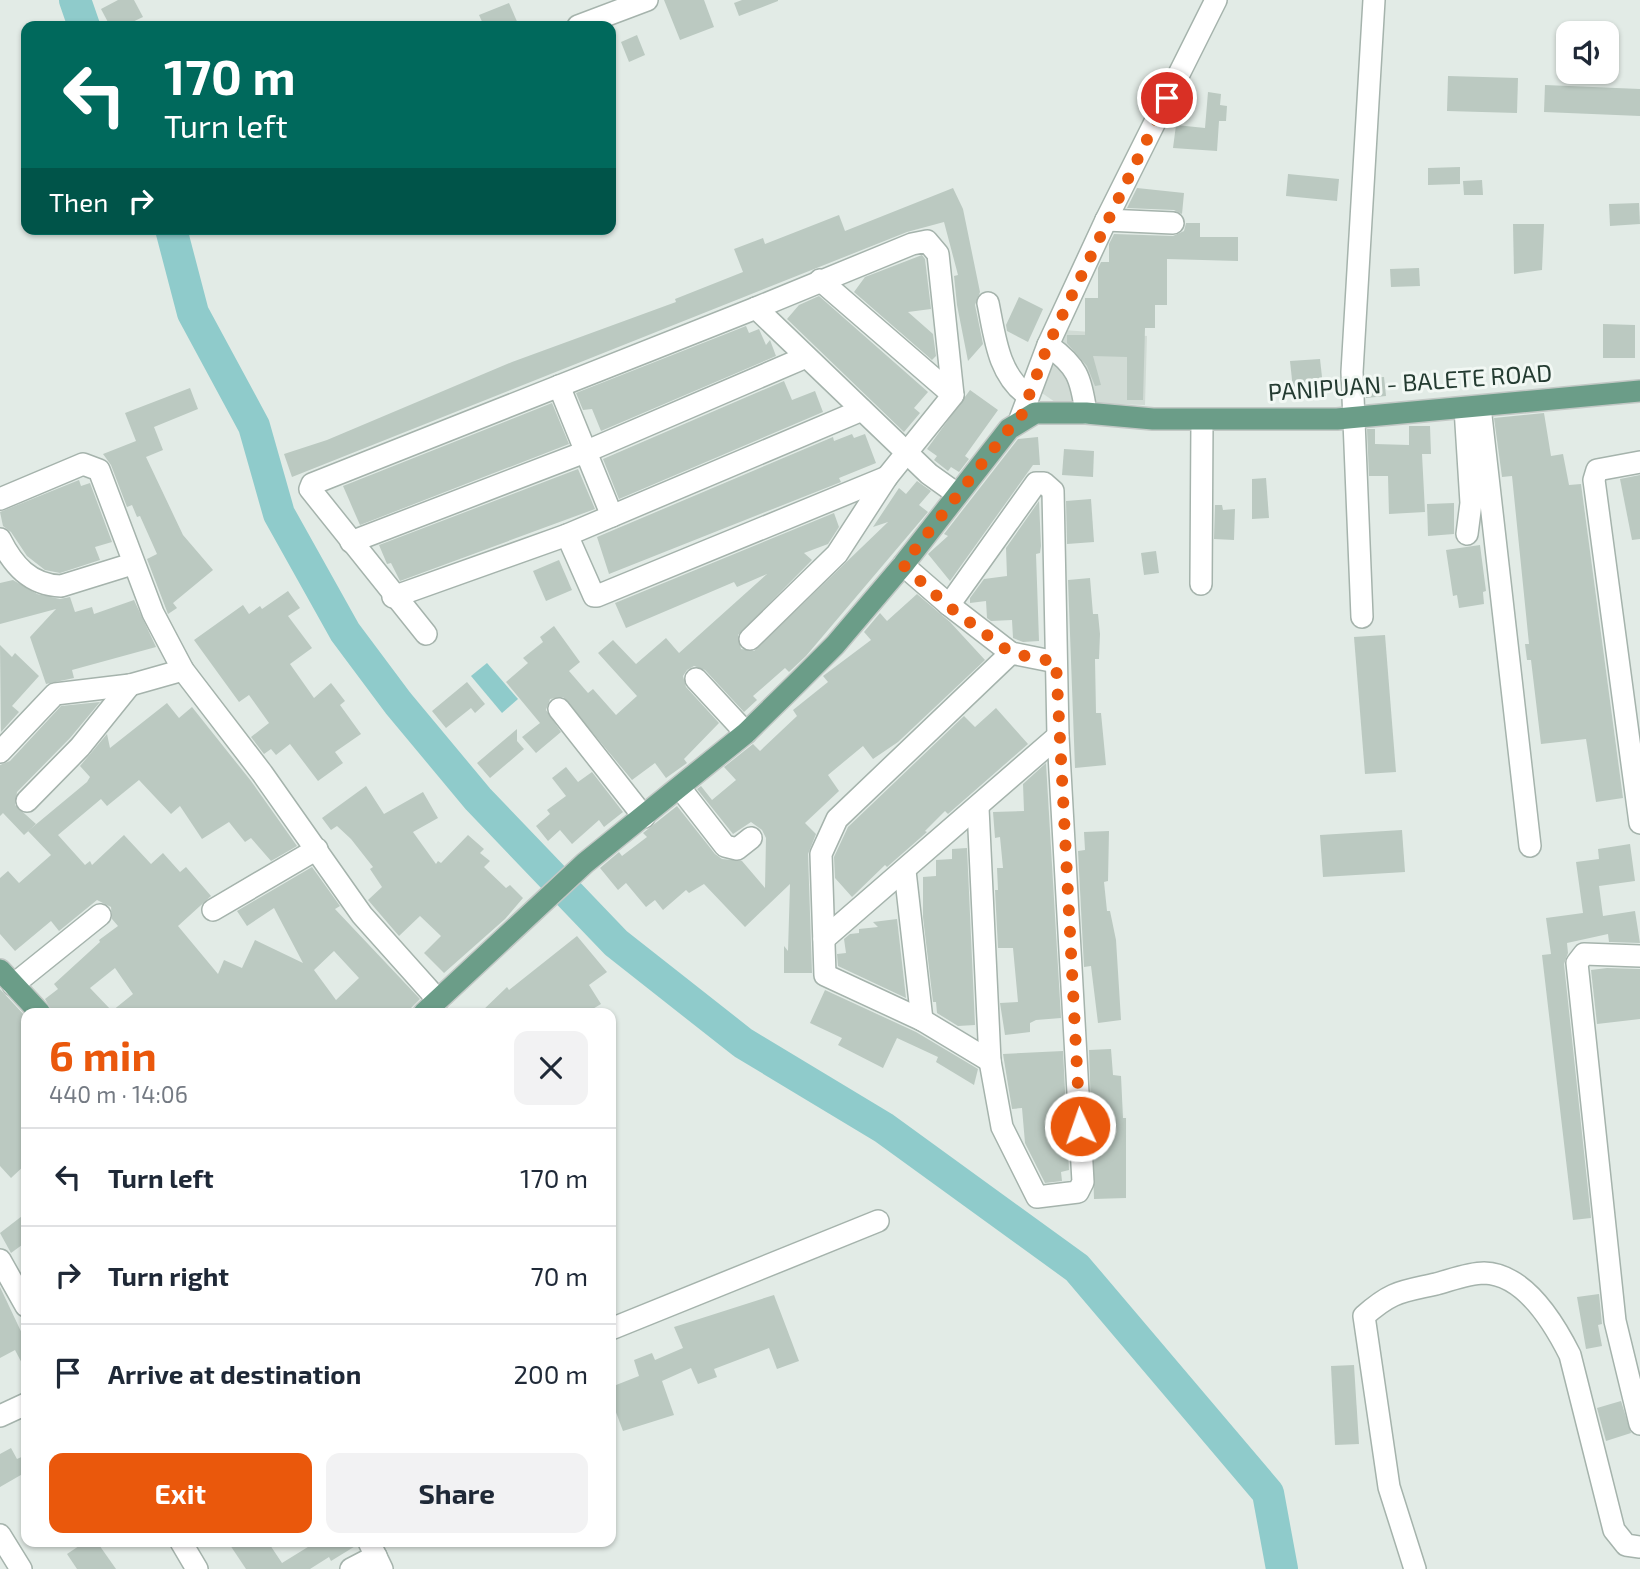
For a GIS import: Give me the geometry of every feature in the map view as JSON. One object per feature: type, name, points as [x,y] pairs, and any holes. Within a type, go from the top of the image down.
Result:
[{"type":"main road","name":"PANIPUAN - BALETE ROAD","points":[[1019,422],[1035,413],[1086,413],[1202,420],[1353,418],[1640,391]]},
{"type":"main road","points":[[431,1007],[585,863],[746,733],[835,645],[903,565],[1009,429],[1019,422]]},
{"type":"main road","points":[[7,977],[35,1008]]},
{"type":"street","points":[[591,21],[647,0]]},
{"type":"street","points":[[1019,422],[1048,345],[1216,0]]},
{"type":"street","points":[[1362,617],[1352,372],[1374,0]]},
{"type":"street","points":[[1107,220],[1173,223]]},
{"type":"street","points":[[426,635],[393,597],[310,489],[312,484],[756,309],[820,280],[920,241],[933,245],[938,254],[953,395],[887,477],[836,554],[750,639]]},
{"type":"street","points":[[820,280],[953,395]]},
{"type":"street","points":[[988,303],[1003,367],[1011,383],[1027,395]]},
{"type":"street","points":[[756,309],[929,474],[957,494]]},
{"type":"street","points":[[1048,345],[1071,362],[1084,395],[1086,413]]},
{"type":"street","points":[[351,542],[585,452],[806,357]]},
{"type":"street","points":[[558,386],[612,516]]},
{"type":"street","points":[[1468,534],[1472,407]]},
{"type":"street","points":[[1472,407],[1530,846]]},
{"type":"street","points":[[393,597],[568,536],[862,410]]},
{"type":"street","points":[[1201,584],[1202,420]]},
{"type":"street","points":[[1640,462],[1597,470],[1594,480],[1628,715],[1640,823]]},
{"type":"street","points":[[0,499],[73,468],[92,466],[99,470],[107,486],[132,564],[153,614],[183,670],[431,1007]]},
{"type":"street","points":[[568,536],[594,596],[597,596],[887,477]]},
{"type":"street","points":[[948,606],[1036,483],[1044,483],[1053,491],[1058,736],[1083,1182],[1078,1192],[1037,1197],[1002,1127],[989,1061],[978,808]]},
{"type":"street","points":[[0,539],[7,567],[32,579],[61,586],[132,564]]},
{"type":"street","points":[[903,565],[948,606],[1011,653],[1056,662]]},
{"type":"street","points":[[989,1061],[922,1020],[825,975],[821,854],[837,819],[1011,653]]},
{"type":"street","points":[[0,752],[55,694],[130,685],[183,670]]},
{"type":"street","points":[[696,679],[746,733]]},
{"type":"street","points":[[27,801],[80,747],[130,685]]},
{"type":"street","points":[[559,709],[644,817]]},
{"type":"street","points":[[824,939],[1058,736]]},
{"type":"street","points":[[680,788],[724,846],[737,849],[751,838]]},
{"type":"street","points":[[213,910],[317,849]]},
{"type":"street","points":[[905,871],[922,1020]]},
{"type":"street","points":[[7,977],[100,915]]},
{"type":"street","points":[[1640,956],[1584,954],[1577,964],[1615,1321],[1640,1424]]},
{"type":"street","points":[[616,1327],[878,1221]]},
{"type":"street","points":[[0,1260],[21,1297]]},
{"type":"street","points":[[1415,1569],[1389,1487],[1364,1316],[1387,1295],[1481,1273],[1512,1280],[1542,1309],[1557,1329],[1570,1355],[1614,1530],[1626,1545],[1640,1546]]},
{"type":"street","points":[[0,1416],[21,1406]]},
{"type":"street","points":[[0,1535],[21,1569]]},
{"type":"street","points":[[184,1547],[197,1569]]},
{"type":"street","points":[[351,1569],[375,1556]]},
{"type":"shaded area","points":[[1063,330],[1147,336],[1145,405],[1055,402],[1042,393],[1039,384]]},
{"type":"water","points":[[487,663],[518,699],[502,713],[471,676]]},
{"type":"building","points":[[118,0],[134,0],[143,17],[135,21],[107,21],[101,9]]},
{"type":"building","points":[[664,0],[704,0],[714,27],[680,40]]},
{"type":"building","points":[[742,0],[778,1],[739,16],[734,3]]},
{"type":"building","points":[[509,3],[517,21],[482,21],[479,15]]},
{"type":"building","points":[[637,35],[645,55],[629,62],[621,42]]},
{"type":"building","points":[[1448,76],[1518,78],[1517,113],[1447,111]]},
{"type":"building","points":[[1545,85],[1640,89],[1640,116],[1544,112]]},
{"type":"building","points":[[1208,92],[1221,94],[1220,105],[1227,106],[1226,121],[1219,121],[1217,151],[1173,148],[1176,125],[1205,128]]},
{"type":"building","points":[[1460,167],[1460,184],[1428,185],[1428,168]]},
{"type":"building","points":[[1288,174],[1339,179],[1337,201],[1286,196]]},
{"type":"building","points":[[1482,180],[1483,195],[1464,195],[1463,181]]},
{"type":"building","points":[[953,188],[963,209],[980,292],[975,305],[983,344],[968,361],[957,305],[954,276],[958,275],[944,222],[907,232],[292,477],[284,454],[327,440],[512,362],[676,302],[675,299],[743,272],[734,249],[763,238],[765,244],[839,215],[845,231]]},
{"type":"building","points":[[1137,188],[1184,193],[1182,214],[1174,210],[1127,208]]},
{"type":"building","points":[[1639,203],[1640,224],[1610,226],[1609,204]]},
{"type":"building","points":[[1186,223],[1200,223],[1200,237],[1238,237],[1238,261],[1167,259],[1167,305],[1155,305],[1155,328],[1145,328],[1143,400],[1127,400],[1127,357],[1093,356],[1101,385],[1095,386],[1087,366],[1067,343],[1067,335],[1085,335],[1085,298],[1098,298],[1098,268],[1101,262],[1109,262],[1109,244],[1114,234],[1173,236],[1184,231]]},
{"type":"building","points":[[1513,224],[1544,224],[1542,270],[1514,274]]},
{"type":"building","points":[[922,255],[925,259],[931,309],[908,312],[933,334],[936,356],[932,360],[854,292],[865,277]]},
{"type":"building","points":[[1419,268],[1420,286],[1391,287],[1390,269]]},
{"type":"building","points":[[819,296],[928,392],[914,408],[920,413],[904,432],[787,319],[799,305]]},
{"type":"building","points":[[1019,297],[1043,309],[1028,342],[1007,331],[1006,325]]},
{"type":"building","points":[[1603,324],[1635,325],[1635,358],[1603,358]]},
{"type":"building","points":[[746,326],[749,333],[759,329],[766,345],[770,340],[776,356],[601,431],[592,409],[583,410],[576,393]]},
{"type":"building","points":[[1320,359],[1323,386],[1293,389],[1290,361]]},
{"type":"building","points":[[1384,377],[1386,396],[1366,398],[1365,378]]},
{"type":"building","points":[[784,381],[792,400],[815,391],[823,412],[619,499],[603,459]]},
{"type":"building","points":[[190,388],[198,409],[154,427],[163,450],[146,457],[183,535],[213,570],[173,603],[177,608],[168,614],[147,559],[157,554],[140,516],[137,517],[132,505],[127,507],[111,465],[103,454],[136,441],[125,413]]},
{"type":"building","points":[[970,390],[998,410],[965,456],[969,459],[959,472],[951,467],[948,471],[934,460],[937,456],[927,449]]},
{"type":"building","points":[[552,403],[569,444],[360,525],[343,486]]},
{"type":"building","points":[[1544,413],[1551,456],[1563,454],[1569,485],[1581,484],[1623,798],[1596,802],[1586,739],[1541,744],[1531,660],[1527,660],[1525,644],[1529,644],[1512,476],[1502,477],[1494,418]]},
{"type":"building","points":[[1409,426],[1430,426],[1431,454],[1422,454],[1425,512],[1389,514],[1388,476],[1369,476],[1367,429],[1375,429],[1375,444],[1409,445]]},
{"type":"building","points":[[852,434],[854,438],[865,434],[876,463],[839,478],[841,482],[609,574],[597,537],[833,437],[834,441]]},
{"type":"building","points":[[1038,437],[1040,465],[1033,465],[950,581],[928,554],[948,536],[944,534],[1018,439]]},
{"type":"building","points":[[1064,449],[1094,451],[1093,477],[1062,475]]},
{"type":"building","points":[[578,469],[595,509],[400,581],[391,563],[387,564],[379,545]]},
{"type":"building","points":[[1640,475],[1640,539],[1632,540],[1620,479]]},
{"type":"building","points":[[1266,478],[1269,518],[1252,519],[1252,479]]},
{"type":"building","points":[[79,480],[81,486],[90,483],[112,542],[95,547],[100,560],[60,573],[45,570],[27,556],[11,532],[3,526],[0,512]]},
{"type":"building","points":[[917,481],[931,491],[919,505],[928,512],[806,656],[789,672],[785,668],[753,696],[757,700],[744,712],[705,670],[694,666],[687,670],[683,676],[686,687],[719,723],[684,759],[687,763],[666,778],[655,763],[632,780],[563,697],[550,699],[546,710],[561,732],[536,753],[522,737],[540,723],[506,682],[528,663],[523,658],[543,642],[540,637],[554,626],[580,662],[569,671],[588,693],[593,689],[616,715],[637,696],[598,653],[613,640],[636,664],[666,638],[679,653],[767,574],[737,587],[734,582],[626,628],[615,603],[834,513],[839,527],[828,544],[804,553],[812,560],[738,635],[741,649],[754,651],[888,522],[873,527],[899,488],[906,494]]},
{"type":"building","points":[[1091,499],[1094,542],[1067,544],[1066,501]]},
{"type":"building","points":[[1039,501],[1041,546],[1040,553],[1036,554],[1039,641],[1023,642],[1013,638],[1012,620],[991,621],[987,618],[986,601],[970,603],[970,598],[984,579],[1007,576],[1006,548]]},
{"type":"building","points":[[1454,503],[1454,534],[1428,536],[1427,504]]},
{"type":"building","points":[[1215,505],[1222,505],[1223,510],[1235,509],[1234,540],[1214,539]]},
{"type":"building","points":[[1480,545],[1486,591],[1483,592],[1484,604],[1459,608],[1457,595],[1453,596],[1446,550]]},
{"type":"building","points":[[1156,551],[1159,573],[1144,575],[1141,553]]},
{"type":"building","points":[[559,560],[572,590],[546,601],[533,571]]},
{"type":"building","points":[[1090,578],[1093,614],[1098,614],[1100,634],[1099,659],[1095,659],[1096,713],[1101,713],[1106,765],[1075,768],[1068,580]]},
{"type":"building","points":[[13,580],[37,594],[60,599],[70,597],[75,612],[92,607],[94,614],[134,600],[156,647],[72,670],[74,678],[46,684],[30,637],[56,609],[0,624],[0,583]]},
{"type":"building","points":[[288,591],[300,608],[288,616],[312,648],[290,664],[314,698],[331,683],[345,701],[340,705],[361,734],[335,752],[343,763],[318,781],[290,744],[276,755],[271,749],[264,754],[251,737],[269,723],[249,695],[239,702],[194,640],[243,605],[249,614],[260,606],[262,609]]},
{"type":"building","points":[[917,594],[950,622],[985,660],[898,742],[873,759],[863,746],[828,775],[839,791],[805,823],[816,834],[808,854],[812,973],[784,973],[784,946],[788,951],[790,884],[745,927],[704,884],[689,893],[686,890],[663,910],[655,900],[646,907],[626,883],[618,890],[600,868],[619,852],[622,856],[647,837],[643,833],[677,806],[715,854],[722,859],[742,861],[765,888],[766,838],[762,830],[751,822],[733,834],[697,789],[701,786],[712,800],[736,780],[724,767],[753,744],[760,751],[797,716],[793,710],[828,682],[823,676],[871,640],[864,632],[880,613],[887,621]]},
{"type":"building","points":[[1385,635],[1396,772],[1365,774],[1354,637]]},
{"type":"building","points":[[0,645],[12,657],[15,653],[39,676],[12,706],[19,712],[1,732]]},
{"type":"building","points":[[467,682],[485,704],[475,713],[471,708],[446,728],[432,711]]},
{"type":"building","points":[[100,702],[70,738],[17,792],[15,805],[36,824],[24,835],[3,813],[0,816],[0,765],[10,761],[61,706]]},
{"type":"building","points":[[167,703],[179,718],[192,707],[251,781],[297,846],[271,861],[251,838],[245,842],[229,822],[202,839],[180,806],[171,814],[139,780],[107,806],[101,799],[58,835],[85,865],[90,861],[92,865],[124,835],[151,864],[163,853],[180,872],[186,867],[211,896],[178,926],[218,974],[224,960],[242,968],[255,940],[303,963],[274,908],[247,926],[237,911],[312,867],[340,906],[335,909],[420,999],[411,1008],[116,1008],[133,994],[115,968],[90,988],[109,1008],[50,1008],[45,999],[58,989],[54,984],[100,942],[99,940],[118,926],[112,919],[111,907],[97,900],[59,931],[51,921],[15,951],[0,934],[0,878],[8,871],[19,883],[51,855],[28,831],[87,782],[90,777],[80,766],[107,734],[110,748]],"holes":[[[334,951],[359,978],[336,1000],[314,970]]]},
{"type":"building","points":[[996,708],[1028,744],[948,814],[945,811],[925,831],[927,832],[887,867],[885,865],[852,897],[835,878],[834,857],[848,827],[964,716],[975,727]]},
{"type":"building","points":[[517,729],[517,741],[524,749],[490,778],[477,763]]},
{"type":"building","points":[[1046,763],[1061,1018],[1036,1020],[1030,1023],[1030,1032],[1005,1035],[1000,1003],[1018,1002],[1013,948],[998,948],[995,890],[998,890],[997,868],[1003,868],[1000,837],[995,838],[993,812],[1024,811],[1023,784]]},
{"type":"building","points":[[566,767],[578,782],[592,772],[623,812],[604,827],[599,820],[572,844],[560,830],[548,841],[536,826],[550,814],[547,810],[566,796],[552,778]]},
{"type":"building","points":[[366,786],[384,814],[423,792],[438,818],[413,832],[436,864],[438,861],[441,863],[468,835],[484,849],[480,853],[490,861],[484,867],[506,888],[510,885],[523,898],[505,919],[444,973],[424,953],[441,936],[420,916],[399,936],[368,900],[382,887],[370,869],[373,867],[351,839],[337,826],[331,830],[322,818]]},
{"type":"building","points":[[1402,830],[1405,872],[1323,877],[1320,835]]},
{"type":"building","points":[[1109,831],[1108,881],[1104,882],[1107,911],[1110,911],[1116,940],[1121,1020],[1098,1023],[1091,966],[1084,967],[1078,851],[1085,850],[1084,832]]},
{"type":"building","points":[[1630,844],[1635,881],[1599,886],[1603,916],[1635,911],[1640,943],[1609,942],[1608,934],[1567,943],[1568,953],[1564,964],[1591,1218],[1573,1220],[1542,955],[1551,954],[1546,918],[1583,913],[1576,862],[1599,859],[1598,849]]},
{"type":"building","points":[[967,848],[975,1025],[958,1026],[937,1013],[936,1002],[933,1002],[923,917],[923,877],[936,876],[936,860],[952,859],[952,849]]},
{"type":"building","points":[[897,919],[906,998],[838,966],[837,954],[846,953],[844,939],[850,934],[859,933],[859,929],[878,927],[873,922]]},
{"type":"building","points":[[577,936],[607,972],[589,985],[601,1004],[594,1008],[485,1008],[507,987],[509,990]]},
{"type":"building","points":[[1640,969],[1640,1019],[1597,1024],[1591,970]]},
{"type":"building","points":[[0,989],[21,1012],[21,1169],[11,1178],[0,1166]]},
{"type":"building","points":[[825,990],[916,1032],[978,1069],[974,1085],[936,1062],[938,1057],[897,1038],[883,1068],[838,1045],[842,1038],[810,1023]]},
{"type":"building","points":[[1111,1049],[1113,1075],[1121,1076],[1123,1118],[1126,1118],[1126,1198],[1094,1199],[1089,1050]]},
{"type":"building","points":[[1063,1051],[1069,1170],[1061,1172],[1062,1181],[1045,1183],[1025,1143],[1022,1108],[1012,1109],[1003,1054]]},
{"type":"building","points":[[21,1217],[21,1246],[11,1253],[0,1233]]},
{"type":"building","points":[[0,1287],[21,1331],[21,1361],[15,1350],[0,1358]]},
{"type":"building","points":[[1599,1294],[1602,1324],[1598,1325],[1602,1346],[1586,1349],[1577,1297]]},
{"type":"building","points":[[774,1295],[799,1361],[777,1369],[769,1348],[714,1369],[717,1377],[698,1384],[691,1368],[662,1381],[674,1415],[623,1431],[616,1412],[616,1385],[639,1376],[634,1360],[652,1353],[655,1360],[683,1348],[674,1327]]},
{"type":"building","points":[[1354,1365],[1359,1444],[1335,1445],[1331,1366]]},
{"type":"building","points":[[1621,1401],[1631,1433],[1606,1441],[1597,1408]]},
{"type":"building","points":[[11,1448],[17,1459],[21,1457],[21,1475],[0,1487],[0,1454]]},
{"type":"building","points":[[78,1547],[101,1547],[116,1569],[77,1569],[67,1554]]},
{"type":"building","points":[[231,1547],[271,1547],[282,1563],[308,1547],[354,1547],[331,1561],[329,1557],[310,1569],[246,1569]]},
{"type":"waterway","points":[[75,0],[82,21]]},
{"type":"waterway","points":[[173,235],[193,313],[254,426],[279,514],[345,632],[398,703],[478,799],[616,943],[743,1043],[884,1128],[1077,1268],[1268,1493],[1282,1569]]},
{"type":"route","points":[[1080,1126],[1056,662],[1011,653],[948,606],[903,565],[1009,429],[1019,422],[1048,345],[1167,98]]}]
